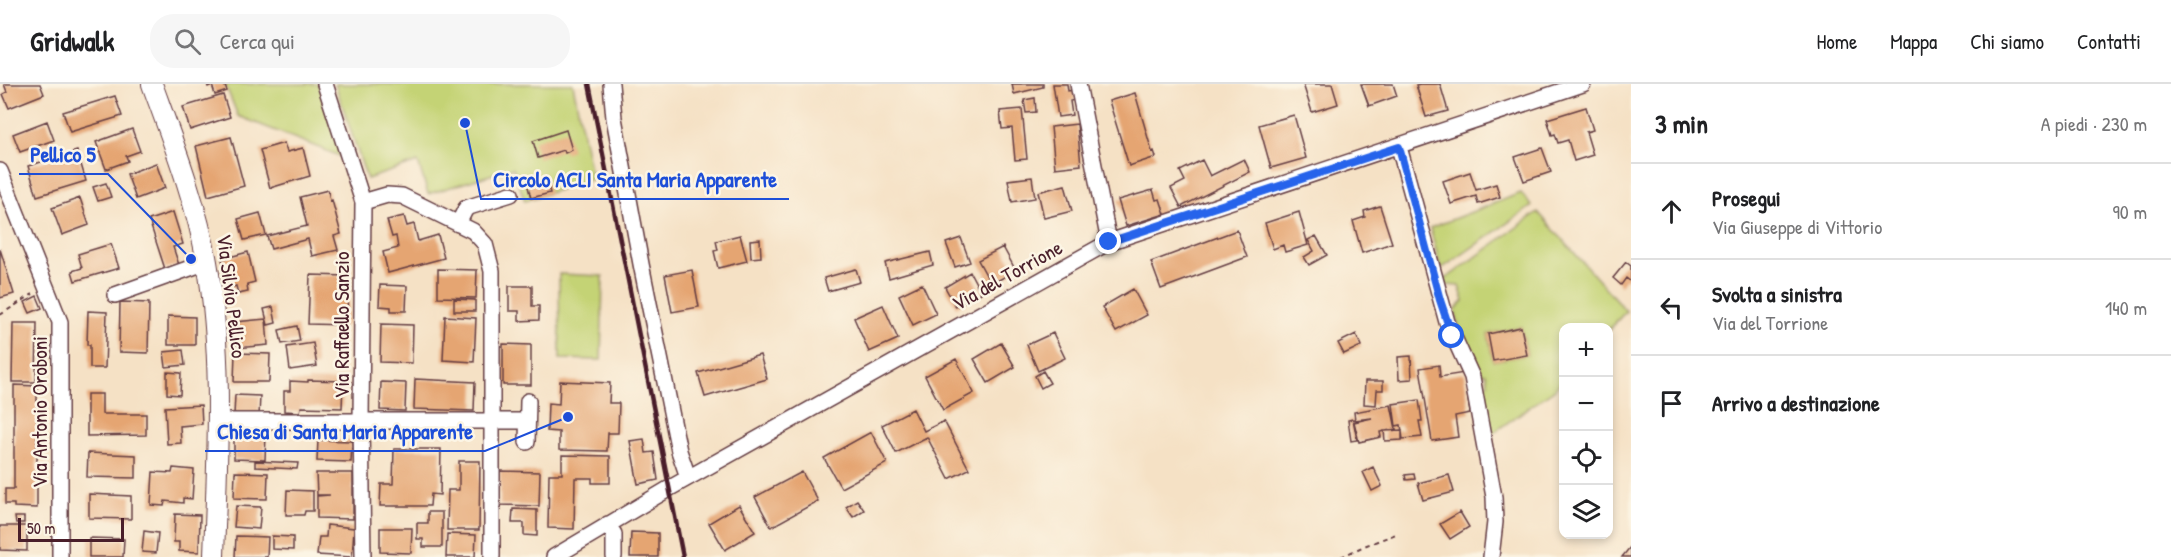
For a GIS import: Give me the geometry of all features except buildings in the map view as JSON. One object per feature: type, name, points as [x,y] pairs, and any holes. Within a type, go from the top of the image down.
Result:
[{"type":"main road","name":"Via Silvio Pellico","points":[[152,84],[174,143],[197,219],[207,262],[216,337],[218,421],[213,557]]},
{"type":"street","name":"Via Raffaello Sanzio","points":[[325,84],[363,202],[361,421],[363,557]]},
{"type":"street","points":[[611,84],[614,118],[641,264],[679,452],[688,477]]},
{"type":"street","points":[[1078,84],[1109,242]]},
{"type":"street","name":"Via del Torrione","points":[[554,557],[688,477],[1109,242],[1579,85]]},
{"type":"street","points":[[1399,147],[1447,322],[1472,377],[1494,497],[1495,522],[1491,557]]},
{"type":"street","name":"Via Antonio Oroboni","points":[[0,171],[60,322],[60,557]]},
{"type":"street","points":[[458,224],[466,208],[511,194]]},
{"type":"street","points":[[363,202],[387,195],[402,196],[458,224],[479,237],[485,244],[491,261],[492,557]]},
{"type":"street","points":[[115,295],[207,262]]},
{"type":"street","points":[[527,442],[528,401]]},
{"type":"street","points":[[218,421],[492,420],[527,422]]},
{"type":"street","points":[[608,524],[614,534],[614,557]]},
{"type":"path","points":[[0,315],[45,285]]},
{"type":"path","points":[[1341,557],[1396,534]]},
{"type":"green space","points":[[225,84],[318,84],[342,157],[238,116]]},
{"type":"green space","points":[[335,84],[573,84],[592,179],[525,201],[513,168],[428,194],[418,162],[367,179]]},
{"type":"green space","points":[[1521,193],[1532,206],[1441,269],[1430,228]]},
{"type":"green space","points":[[1538,212],[1626,311],[1613,326],[1613,323],[1559,323],[1559,384],[1490,435],[1483,387],[1488,383],[1486,373],[1479,373],[1476,362],[1460,334],[1455,310],[1464,301],[1459,286],[1446,285],[1444,280]],"holes":[[[1521,327],[1527,355],[1493,361],[1488,334]]]},
{"type":"green space","points":[[559,274],[603,276],[601,360],[560,359]]},
{"type":"railway","points":[[589,84],[683,557]]},
{"type":"place","name":"Circolo ACLI Santa Maria Apparente","points":[[465,123]]},
{"type":"place","name":"Pellico 5","points":[[191,259]]},
{"type":"place","name":"Chiesa di Santa Maria Apparente","points":[[568,417]]},
{"type":"route","points":[[1109,242],[1399,147],[1440,300],[1452,336]]}]
